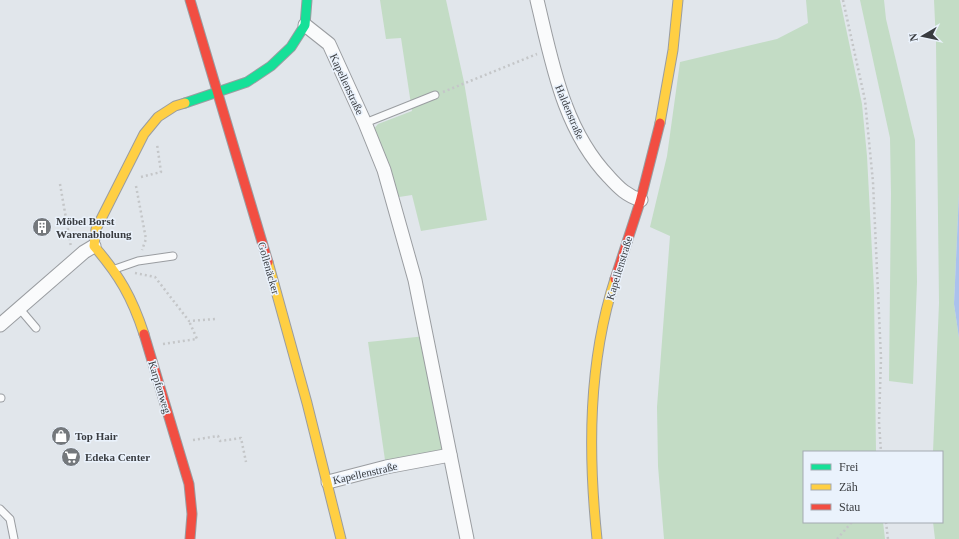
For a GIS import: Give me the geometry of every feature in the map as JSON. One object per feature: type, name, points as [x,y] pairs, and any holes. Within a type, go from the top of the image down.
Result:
[{"type":"street","name":"Gollenäcker","points":[[190,0],[300,375],[328,482],[341,539]]},
{"type":"street","points":[[0,325],[73,261],[94,246],[96,229],[144,134],[158,117],[175,106],[247,82],[272,66],[290,47],[305,25],[307,0]]},
{"type":"street","name":"Haldenstraße","points":[[537,0],[548,49],[569,115],[582,142],[600,168],[620,190],[630,197],[641,200]]},
{"type":"street","name":"Kapellenstraße","points":[[597,539],[590,452],[593,392],[601,331],[607,306],[641,200],[659,129],[678,0]]},
{"type":"street","name":"Kapellenstraße","points":[[305,25],[328,44],[365,123],[384,170],[410,259],[467,539]]},
{"type":"street","name":"Karpfenweg","points":[[94,246],[114,269],[129,295],[142,329],[189,484],[192,514],[190,539]]},
{"type":"street","name":"Kapellenstraße","points":[[328,482],[386,467],[450,455]]},
{"type":"lane","points":[[365,123],[435,96]]},
{"type":"lane","points":[[114,269],[138,261],[173,256]]},
{"type":"lane","points":[[19,308],[36,328]]},
{"type":"lane","points":[[0,509],[10,519],[14,539]]},
{"type":"path","points":[[843,0],[865,100],[873,182],[880,358],[879,422],[881,451]]},
{"type":"path","points":[[435,96],[548,49]]},
{"type":"path","points":[[156,137],[161,172],[134,178],[146,239],[134,273],[155,277],[189,321],[197,339],[162,345]]},
{"type":"path","points":[[60,184],[73,261]]},
{"type":"path","points":[[189,321],[215,319]]},
{"type":"path","points":[[192,440],[218,436],[220,441],[241,438],[246,462]]},
{"type":"path","points":[[837,539],[851,523]]},
{"type":"path","points":[[886,523],[888,539]]},
{"type":"green space","points":[[380,0],[446,0],[464,82],[487,220],[421,231],[412,195],[399,197],[388,165],[373,130],[378,124],[412,111],[401,38],[386,39]]},
{"type":"green space","points":[[806,0],[840,0],[862,104],[867,156],[874,290],[876,451],[803,451],[803,523],[883,523],[885,539],[664,539],[658,466],[657,407],[670,236],[650,227],[667,156],[680,62],[777,39],[808,23]]},
{"type":"green space","points":[[860,0],[884,0],[886,19],[915,140],[917,282],[913,384],[889,381],[891,194],[890,138]]},
{"type":"green space","points":[[934,0],[959,0],[959,193],[954,304],[959,338],[959,539],[935,539],[933,523],[943,523],[943,451],[933,451],[939,303],[936,43]]},
{"type":"green space","points":[[426,336],[450,455],[386,467],[368,342]]},
{"type":"water","points":[[959,193],[959,338],[954,304]]},
{"type":"traffic: fast","points":[[185,103],[247,82],[271,66],[291,47],[305,25],[307,0]]},
{"type":"traffic: slow","points":[[660,123],[673,50],[678,0]]},
{"type":"traffic: slow","points":[[144,334],[135,309],[124,287],[111,267],[94,246],[96,229],[144,134],[158,117],[175,106],[185,103]]},
{"type":"traffic: slow","points":[[268,262],[307,403],[341,539]]},
{"type":"traffic: slow","points":[[597,539],[592,473],[592,408],[600,343],[606,311],[615,279]]},
{"type":"traffic: jam","points":[[190,0],[268,262]]},
{"type":"traffic: jam","points":[[615,279],[640,202],[660,123]]},
{"type":"traffic: jam","points":[[144,334],[189,484],[192,514],[190,539]]},
{"type":"place","name":"Möbel Borst Warenabholung","points":[[42,227]]},
{"type":"place","name":"Top Hair","points":[[61,436]]},
{"type":"place","name":"Edeka Center","points":[[71,457]]}]
